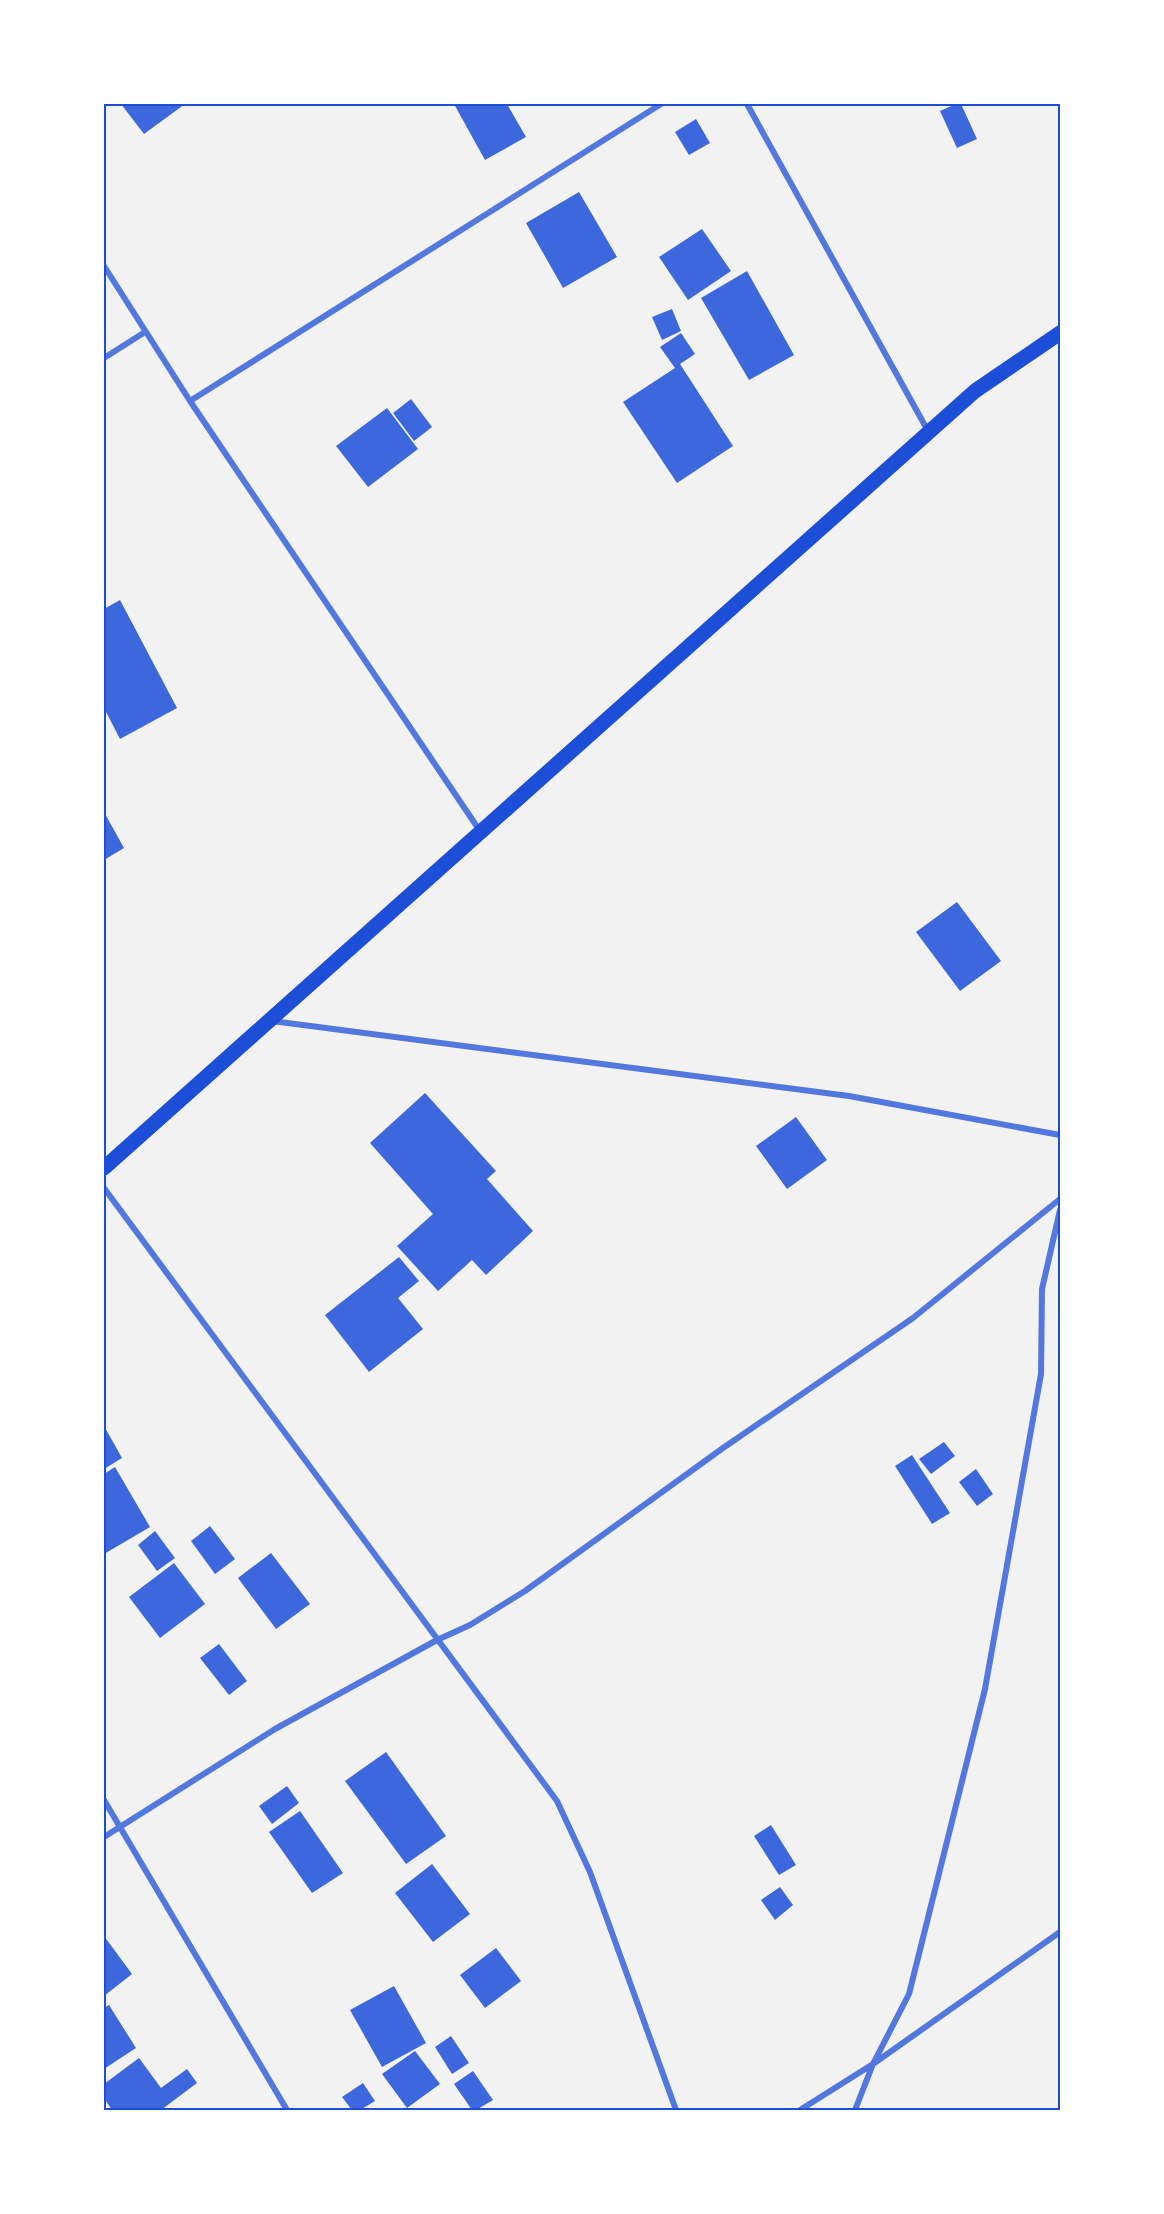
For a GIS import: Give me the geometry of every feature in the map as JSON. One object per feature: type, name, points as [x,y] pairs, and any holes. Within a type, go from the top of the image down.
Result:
[{"type":"main road","points":[[104,1168],[975,391],[1060,334]]},
{"type":"street","points":[[190,401],[661,104]]},
{"type":"street","points":[[747,104],[929,432]]},
{"type":"street","points":[[104,266],[190,401],[480,831]]},
{"type":"street","points":[[104,358],[145,332]]},
{"type":"street","points":[[268,1021],[849,1096],[1060,1135]]},
{"type":"street","points":[[104,1188],[557,1801],[590,1872],[676,2110]]},
{"type":"street","points":[[104,1837],[275,1729],[437,1640],[470,1625],[525,1591],[723,1448],[913,1317],[1060,1199]]},
{"type":"street","points":[[855,2110],[873,2064],[909,1994],[985,1689],[1041,1374],[1042,1289],[1060,1210]]},
{"type":"street","points":[[104,1800],[287,2110]]},
{"type":"street","points":[[800,2110],[873,2064],[1060,1932]]},
{"type":"building","points":[[121,104],[185,104],[144,134]]},
{"type":"building","points":[[454,104],[507,104],[526,137],[485,160]]},
{"type":"building","points":[[961,104],[977,139],[957,148],[940,111]]},
{"type":"building","points":[[696,119],[710,143],[689,155],[675,132]]},
{"type":"building","points":[[579,192],[617,257],[563,288],[526,223]]},
{"type":"building","points":[[702,229],[731,271],[688,300],[659,257]]},
{"type":"building","points":[[747,271],[794,355],[749,380],[701,298]]},
{"type":"building","points":[[672,309],[681,331],[662,340],[652,317]]},
{"type":"building","points":[[681,333],[695,354],[680,364],[733,446],[677,483],[623,402],[675,368],[660,347]]},
{"type":"building","points":[[411,399],[432,427],[414,441],[393,413]]},
{"type":"building","points":[[387,408],[418,449],[368,487],[336,446]]},
{"type":"building","points":[[120,600],[177,708],[120,739],[104,708],[104,609]]},
{"type":"building","points":[[104,812],[124,848],[104,860]]},
{"type":"building","points":[[957,902],[1001,961],[960,991],[916,932]]},
{"type":"building","points":[[425,1093],[496,1171],[487,1179],[533,1231],[486,1275],[472,1260],[438,1291],[397,1246],[433,1214],[370,1143]]},
{"type":"building","points":[[796,1117],[827,1160],[787,1189],[756,1146]]},
{"type":"building","points":[[399,1257],[419,1281],[398,1298],[423,1329],[369,1372],[325,1315]]},
{"type":"building","points":[[104,1426],[122,1458],[104,1469]]},
{"type":"building","points":[[944,1442],[955,1456],[931,1474],[919,1459]]},
{"type":"building","points":[[912,1455],[950,1513],[932,1524],[895,1466]]},
{"type":"building","points":[[115,1467],[150,1527],[104,1554],[104,1474]]},
{"type":"building","points":[[976,1469],[993,1494],[977,1506],[959,1482]]},
{"type":"building","points":[[210,1526],[235,1559],[215,1574],[191,1541]]},
{"type":"building","points":[[155,1531],[175,1558],[157,1571],[138,1545]]},
{"type":"building","points":[[271,1553],[310,1604],[276,1629],[238,1578]]},
{"type":"building","points":[[174,1563],[205,1604],[160,1638],[129,1597]]},
{"type":"building","points":[[219,1644],[247,1681],[229,1695],[200,1658]]},
{"type":"building","points":[[386,1752],[446,1836],[406,1864],[345,1781]]},
{"type":"building","points":[[287,1786],[299,1803],[272,1824],[259,1806]]},
{"type":"building","points":[[300,1811],[343,1873],[312,1893],[269,1832]]},
{"type":"building","points":[[771,1825],[796,1865],[779,1875],[754,1836]]},
{"type":"building","points":[[432,1864],[470,1914],[433,1942],[395,1893]]},
{"type":"building","points":[[780,1887],[793,1905],[775,1920],[761,1900]]},
{"type":"building","points":[[104,1936],[132,1974],[104,1996]]},
{"type":"building","points":[[496,1948],[521,1981],[485,2008],[460,1975]]},
{"type":"building","points":[[394,1986],[426,2043],[382,2067],[350,2010]]},
{"type":"building","points":[[109,2005],[136,2048],[104,2069],[104,2008]]},
{"type":"building","points":[[451,2036],[469,2063],[452,2074],[435,2047]]},
{"type":"building","points":[[415,2051],[440,2084],[407,2108],[382,2074]]},
{"type":"building","points":[[139,2058],[161,2088],[187,2069],[197,2083],[161,2110],[112,2110],[104,2098],[104,2084]]},
{"type":"building","points":[[473,2071],[493,2100],[476,2110],[472,2110],[454,2084]]},
{"type":"building","points":[[363,2083],[375,2101],[360,2110],[352,2110],[342,2097]]}]
